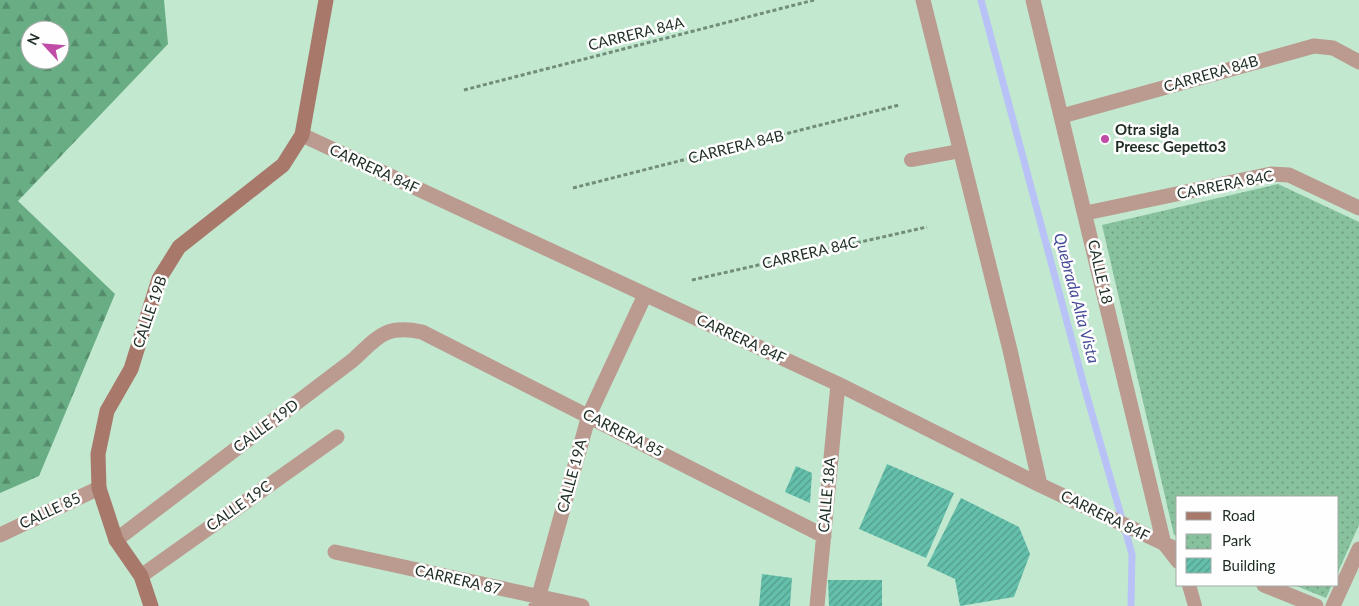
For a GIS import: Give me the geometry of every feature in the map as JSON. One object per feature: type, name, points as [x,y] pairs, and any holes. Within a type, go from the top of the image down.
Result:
[{"type":"street","name":"CALLE 19B","points":[[151,606],[140,576],[116,540],[100,488],[98,454],[107,411],[131,369],[159,279],[179,247],[283,165],[302,135],[326,0]]},
{"type":"street","points":[[923,0],[1040,485]]},
{"type":"street","name":"CALLE 18","points":[[1033,0],[1171,547]]},
{"type":"street","name":"CARRERA 84B","points":[[1062,116],[1314,46],[1333,48],[1359,62]]},
{"type":"street","name":"CARRERA 84F","points":[[302,135],[838,384],[1040,485],[1171,547]]},
{"type":"street","name":"CARRERA 84C","points":[[1086,213],[1271,174],[1289,175],[1359,208]]},
{"type":"street","name":"CALLE 19A","points":[[538,602],[589,415],[645,295]]},
{"type":"street","name":"CALLE 19D","points":[[116,540],[353,360],[382,333],[397,329],[422,332]]},
{"type":"street","name":"CARRERA 85","points":[[422,332],[589,415],[824,536]]},
{"type":"street","name":"CALLE 18A","points":[[816,606],[838,384]]},
{"type":"street","name":"CALLE 19C","points":[[140,576],[337,437]]},
{"type":"street","name":"CALLE 85","points":[[0,535],[100,488]]},
{"type":"street","points":[[1333,606],[1359,549]]},
{"type":"street","name":"CARRERA 87","points":[[335,552],[538,602],[582,606]]},
{"type":"street","points":[[1266,586],[1316,606]]},
{"type":"lane","points":[[910,160],[960,151]]},
{"type":"lane","points":[[1189,586],[1195,606]]},
{"type":"path","name":"CARRERA 84A","points":[[464,90],[814,0]]},
{"type":"path","name":"CARRERA 84B","points":[[573,188],[898,105]]},
{"type":"path","name":"CARRERA 84C","points":[[692,280],[927,227]]},
{"type":"green space","points":[[0,0],[164,0],[168,44],[18,201],[115,294],[39,476],[0,493]]},
{"type":"green space","points":[[1278,184],[1359,222],[1359,525],[1339,570],[1339,496],[1176,496],[1176,536],[1174,535],[1102,225]]},
{"type":"green space","points":[[1296,586],[1332,586],[1326,598]]},
{"type":"building","points":[[887,464],[954,493],[926,558],[859,529]]},
{"type":"building","points":[[796,466],[812,473],[810,503],[785,492]]},
{"type":"building","points":[[961,498],[1019,527],[1030,554],[1014,597],[960,606],[955,579],[927,566]]},
{"type":"building","points":[[762,574],[792,578],[790,606],[759,606]]},
{"type":"building","points":[[828,580],[882,580],[882,606],[829,606]]},
{"type":"waterway","name":"Quebrada Alta Vista","points":[[981,0],[1086,393],[1132,554],[1131,606]]},
{"type":"place","name":"Otra sigla Preesc Gepetto3","points":[[1105,139]]}]
